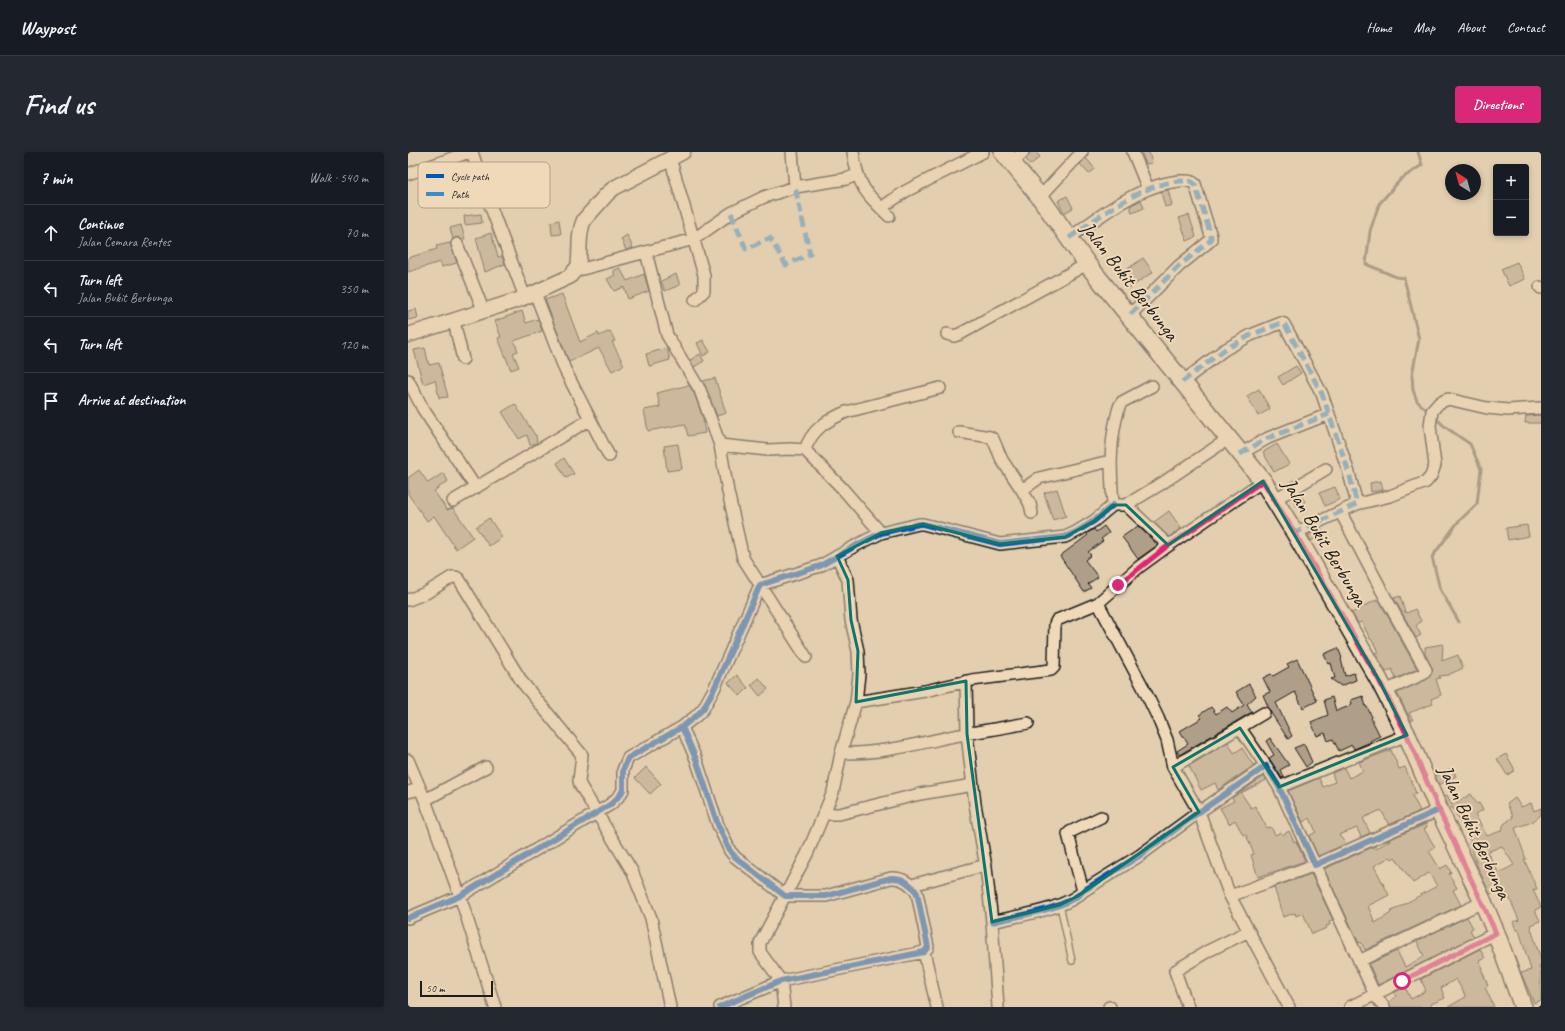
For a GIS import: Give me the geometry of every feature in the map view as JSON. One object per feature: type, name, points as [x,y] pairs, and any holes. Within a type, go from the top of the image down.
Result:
[{"type":"main road","name":"Jalan Bukit Berbunga","points":[[1013,156],[1087,264],[1263,481],[1295,533],[1385,691],[1407,735],[1439,810],[1483,902],[1523,1007]]},
{"type":"street","points":[[442,162],[470,152],[474,162]]},
{"type":"street","points":[[792,152],[795,187]]},
{"type":"street","points":[[853,152],[857,175],[868,196],[889,216]]},
{"type":"street","points":[[881,208],[906,191],[983,152]]},
{"type":"street","points":[[1040,197],[1082,152]]},
{"type":"street","points":[[1133,152],[1148,188]]},
{"type":"street","points":[[408,335],[484,312],[530,295],[569,276],[575,271],[579,263],[580,231],[584,220],[614,188],[675,154],[694,239],[704,275],[704,292],[695,300]]},
{"type":"street","points":[[408,174],[418,170]]},
{"type":"street","points":[[575,271],[694,239],[741,207],[764,197],[795,187],[846,179],[857,175]]},
{"type":"street","points":[[1069,238],[1101,216],[1148,188],[1168,182],[1193,182],[1211,239],[1210,242],[1179,266],[1129,316]]},
{"type":"street","points":[[492,208],[564,370],[609,456]]},
{"type":"street","points":[[457,244],[484,312]]},
{"type":"street","points":[[646,252],[667,335],[700,390],[720,445],[728,492],[743,558],[806,657]]},
{"type":"street","points":[[947,334],[954,336],[960,334],[1087,264]]},
{"type":"street","points":[[454,322],[463,359]]},
{"type":"street","points":[[1182,382],[1224,350],[1251,335],[1283,324],[1286,326],[1322,394],[1349,473],[1357,504]]},
{"type":"street","points":[[408,380],[423,410],[476,488]]},
{"type":"street","points":[[1113,505],[1110,461],[1114,429],[1121,403],[1152,386]]},
{"type":"street","points":[[805,450],[814,432],[832,418],[846,412],[940,388]]},
{"type":"street","points":[[1295,533],[1341,513],[1357,504],[1390,496],[1426,482],[1431,476],[1435,465],[1432,415],[1439,403],[1448,399],[1487,408],[1508,410],[1541,408]]},
{"type":"street","points":[[1240,454],[1268,438],[1329,414]]},
{"type":"street","points":[[453,501],[589,420]]},
{"type":"street","points":[[959,432],[990,437],[993,439],[1002,460],[1030,504],[1032,513]]},
{"type":"street","points":[[408,918],[460,896],[611,804],[620,794],[623,785],[623,770],[628,758],[682,727],[696,716],[707,702],[760,585],[815,568],[881,533],[923,524],[1000,544],[1065,537],[1094,521],[1113,505],[1126,505],[1161,484],[1228,439]]},
{"type":"street","points":[[720,445],[768,450],[805,450],[842,488],[881,533]]},
{"type":"street","points":[[1022,490],[1038,478],[1110,461]]},
{"type":"street","points":[[1274,500],[1326,469]]},
{"type":"street","points":[[856,702],[925,691],[966,681],[1051,670],[1054,667],[1056,622],[1062,617],[1098,603],[1139,567],[1168,545],[1263,481]]},
{"type":"street","points":[[1126,505],[1168,545]]},
{"type":"street","points":[[1341,513],[1384,595],[1426,670],[1423,674],[1385,691]]},
{"type":"street","points":[[784,1007],[781,981],[760,952],[759,947],[762,937],[786,896],[807,854],[833,792],[841,753],[856,702],[859,674],[858,651],[851,620],[848,580],[837,556]]},
{"type":"street","points":[[408,600],[426,593],[452,577],[456,577],[522,682],[582,755],[580,783],[632,871],[651,918],[670,1007]]},
{"type":"street","points":[[1098,603],[1158,718],[1167,740],[1173,767],[1199,812],[1230,896],[1289,1007]]},
{"type":"street","points":[[966,681],[967,734],[973,785],[986,865],[998,1007]]},
{"type":"street","points":[[1173,767],[1264,713]]},
{"type":"street","points":[[841,753],[857,754],[901,748],[1028,723]]},
{"type":"street","points":[[682,727],[696,759],[718,825],[730,851],[735,857],[786,896],[826,896],[898,878],[912,885],[917,893],[928,947],[924,952],[781,981],[720,1007]]},
{"type":"street","points":[[1240,728],[1279,787],[1375,995],[1384,1007]]},
{"type":"street","points":[[1279,787],[1407,735]]},
{"type":"street","points":[[408,760],[460,896],[495,1007]]},
{"type":"street","points":[[992,922],[1060,905],[1078,896],[1083,891],[1139,856],[1199,812],[1266,766]]},
{"type":"street","points":[[408,792],[422,794],[486,767]]},
{"type":"street","points":[[824,814],[839,814],[920,794],[973,785]]},
{"type":"street","points":[[1230,896],[1315,865],[1439,810]]},
{"type":"street","points":[[1083,891],[1068,834],[1101,817]]},
{"type":"street","points":[[912,885],[986,865]]},
{"type":"street","points":[[1359,960],[1483,902]]},
{"type":"street","points":[[1188,1007],[1175,970],[1208,951],[1249,931]]},
{"type":"street","points":[[1350,1007],[1496,933]]},
{"type":"street","points":[[924,952],[937,1007]]},
{"type":"lane","points":[[1060,905],[1072,961]]},
{"type":"highlighted area","points":[[1263,481],[1379,680],[1407,735],[1279,787],[1240,728],[1173,767],[1199,812],[1078,896],[1060,905],[992,922],[967,734],[966,681],[856,702],[858,651],[851,620],[848,580],[837,556],[881,533],[923,524],[1000,544],[1065,537],[1094,521],[1113,505],[1126,505],[1168,545]]},
{"type":"building","points":[[1030,152],[1036,152],[1040,157],[1030,165],[1026,159]]},
{"type":"building","points":[[1141,152],[1149,152],[1152,163],[1146,164]]},
{"type":"building","points":[[1086,158],[1095,169],[1089,174],[1080,164]]},
{"type":"building","points":[[1168,190],[1172,205],[1165,207],[1161,192]]},
{"type":"building","points":[[1067,196],[1073,208],[1064,213],[1058,201]]},
{"type":"building","points":[[1141,200],[1144,208],[1132,213],[1130,206]]},
{"type":"building","points":[[481,214],[482,223],[465,225],[464,216]]},
{"type":"building","points":[[1189,215],[1196,237],[1187,241],[1179,218]]},
{"type":"building","points":[[559,220],[561,234],[552,235],[551,222]]},
{"type":"building","points":[[461,225],[465,239],[462,240],[458,237],[453,239],[450,228]]},
{"type":"building","points":[[491,233],[498,257],[502,256],[505,264],[485,272],[476,238]]},
{"type":"building","points":[[627,235],[633,248],[626,250],[621,239]]},
{"type":"building","points":[[450,243],[457,263],[442,267],[440,262],[408,272],[408,258],[437,249],[436,246]]},
{"type":"building","points":[[1143,258],[1153,272],[1128,289],[1119,275]]},
{"type":"building","points":[[1517,262],[1525,279],[1509,286],[1501,269]]},
{"type":"building","points":[[620,268],[627,281],[644,274],[649,291],[628,299],[624,287],[614,291],[607,279],[615,275],[613,271]]},
{"type":"building","points":[[676,274],[680,285],[665,291],[661,281]]},
{"type":"building","points":[[562,294],[580,342],[598,333],[599,336],[610,331],[615,341],[612,342],[624,365],[612,371],[599,348],[569,362],[545,300]]},
{"type":"building","points":[[416,309],[418,318],[408,320],[408,311]]},
{"type":"building","points":[[522,311],[526,323],[538,319],[542,331],[514,341],[518,351],[513,353],[519,367],[511,370],[498,338],[501,337],[495,321]]},
{"type":"building","points":[[703,340],[710,352],[703,356],[697,343]]},
{"type":"building","points":[[425,348],[429,365],[439,363],[448,397],[439,398],[435,380],[423,384],[414,350]]},
{"type":"building","points":[[667,348],[670,360],[649,366],[646,354]]},
{"type":"building","points":[[700,354],[704,361],[694,367],[690,360]]},
{"type":"building","points":[[1296,366],[1301,373],[1283,385],[1278,377]]},
{"type":"building","points":[[715,378],[726,413],[717,416],[703,381]]},
{"type":"building","points":[[689,385],[694,393],[704,421],[705,433],[688,436],[685,424],[648,431],[644,410],[660,407],[657,393]]},
{"type":"building","points":[[1259,389],[1270,409],[1258,416],[1247,396]]},
{"type":"building","points":[[515,404],[536,435],[537,443],[530,445],[527,435],[519,439],[502,412]]},
{"type":"building","points":[[1541,415],[1541,423],[1525,423],[1526,416]]},
{"type":"building","points":[[678,444],[682,469],[667,471],[664,446]]},
{"type":"building","points":[[1277,444],[1289,464],[1274,472],[1263,452]]},
{"type":"building","points":[[564,458],[574,474],[566,478],[557,463]]},
{"type":"building","points":[[419,470],[428,483],[443,473],[448,481],[434,491],[447,510],[453,508],[473,537],[456,549],[434,516],[427,521],[408,494],[408,478]]},
{"type":"building","points":[[1381,481],[1383,490],[1371,492],[1370,483]]},
{"type":"building","points":[[1335,487],[1340,499],[1325,506],[1319,493]]},
{"type":"building","points":[[1057,489],[1066,516],[1053,520],[1044,493]]},
{"type":"building","points":[[1300,493],[1305,502],[1296,506],[1292,498]]},
{"type":"building","points":[[1169,511],[1181,528],[1169,537],[1154,522]]},
{"type":"building","points":[[489,518],[502,537],[489,546],[476,527]]},
{"type":"building","points":[[1527,525],[1529,536],[1508,540],[1506,528]]},
{"type":"building","points":[[1104,526],[1109,533],[1101,539],[1103,541],[1088,552],[1091,555],[1085,560],[1098,577],[1088,584],[1091,588],[1084,592],[1060,556],[1088,535],[1087,534],[1089,532],[1094,529],[1096,532]]},
{"type":"building","points":[[1138,526],[1158,545],[1138,559],[1122,537]]},
{"type":"building","points":[[1321,528],[1324,534],[1311,541],[1308,535]]},
{"type":"building","points":[[1400,596],[1405,612],[1407,613],[1415,609],[1421,621],[1416,626],[1421,635],[1416,638],[1394,598]]},
{"type":"building","points":[[1376,600],[1377,602],[1380,602],[1417,669],[1396,679],[1392,669],[1386,672],[1375,653],[1379,652],[1370,639],[1362,622],[1358,623],[1352,613]]},
{"type":"building","points":[[1443,644],[1442,661],[1458,655],[1463,668],[1448,675],[1439,676],[1440,678],[1436,679],[1441,695],[1431,699],[1433,704],[1409,713],[1413,720],[1411,721],[1397,693],[1429,678],[1433,670],[1425,654],[1425,647]]},
{"type":"building","points":[[1338,648],[1342,658],[1345,676],[1354,673],[1356,680],[1341,686],[1331,679],[1335,678],[1331,663],[1328,664],[1324,654]]},
{"type":"building","points":[[1297,659],[1317,701],[1303,708],[1295,692],[1276,703],[1292,736],[1288,739],[1271,713],[1263,695],[1270,692],[1263,678],[1271,674],[1273,676],[1289,667],[1287,664]]},
{"type":"building","points":[[737,675],[748,688],[740,696],[728,683]]},
{"type":"building","points":[[759,678],[768,689],[760,696],[751,685]]},
{"type":"building","points":[[1249,684],[1256,696],[1247,704],[1252,712],[1179,755],[1177,751],[1188,744],[1180,731],[1202,718],[1199,715],[1211,707],[1216,714],[1227,707],[1232,713],[1244,705],[1236,692]]},
{"type":"building","points":[[1363,696],[1366,707],[1380,736],[1370,741],[1371,742],[1354,749],[1352,745],[1339,751],[1333,739],[1328,741],[1325,733],[1317,736],[1311,722],[1328,715],[1324,700],[1332,697],[1336,711],[1350,706],[1350,704],[1352,704],[1351,700]]},
{"type":"building","points":[[1270,738],[1289,765],[1280,770],[1284,777],[1282,778],[1269,758],[1274,755],[1266,741]]},
{"type":"building","points":[[1228,742],[1234,753],[1242,748],[1253,765],[1256,764],[1218,790],[1215,783],[1201,790],[1189,766]]},
{"type":"building","points":[[1304,744],[1312,762],[1306,767],[1294,748]]},
{"type":"building","points":[[1391,750],[1399,769],[1405,767],[1416,793],[1412,795],[1420,811],[1389,825],[1381,810],[1363,818],[1370,833],[1361,837],[1357,828],[1339,835],[1346,844],[1318,856],[1309,836],[1316,832],[1310,818],[1303,822],[1288,791],[1319,778],[1323,787],[1335,782],[1332,773],[1344,768],[1349,778],[1363,771],[1359,762]]},
{"type":"building","points":[[1506,754],[1514,768],[1514,771],[1507,775],[1497,759]]},
{"type":"building","points":[[646,767],[661,784],[650,794],[635,778]]},
{"type":"building","points":[[1452,768],[1456,776],[1439,785],[1435,776]]},
{"type":"building","points":[[1264,776],[1266,780],[1241,793],[1251,808],[1255,806],[1267,828],[1271,827],[1275,835],[1281,832],[1282,835],[1289,831],[1294,842],[1296,841],[1305,861],[1258,877],[1251,855],[1254,854],[1246,835],[1243,835],[1235,820],[1229,824],[1220,808],[1234,801],[1232,798]]},
{"type":"building","points":[[1471,794],[1483,810],[1475,814],[1487,836],[1501,831],[1504,824],[1513,817],[1507,804],[1515,798],[1521,807],[1531,803],[1534,811],[1541,808],[1541,815],[1532,822],[1515,828],[1526,859],[1524,859],[1537,889],[1533,890],[1541,907],[1535,910],[1540,921],[1530,925],[1541,960],[1541,965],[1539,966],[1541,974],[1541,1000],[1534,1003],[1521,973],[1531,970],[1519,930],[1516,930],[1513,922],[1519,920],[1509,897],[1503,889],[1490,894],[1478,868],[1469,843],[1471,842],[1452,807],[1449,809],[1444,796],[1447,795],[1452,805]],"holes":[[[1502,846],[1514,865],[1499,873],[1487,852]]]},
{"type":"building","points":[[1426,824],[1427,827],[1424,829],[1435,847],[1429,851],[1440,869],[1447,865],[1451,872],[1449,874],[1457,888],[1453,890],[1461,905],[1365,950],[1361,942],[1359,943],[1324,869],[1375,846],[1376,849],[1395,837]],"holes":[[[1390,857],[1392,859],[1395,857],[1413,883],[1429,873],[1437,886],[1390,912],[1391,913],[1375,923],[1368,906],[1389,895],[1374,866]]]},
{"type":"building","points":[[1311,874],[1333,920],[1329,922],[1330,925],[1326,926],[1327,928],[1312,934],[1303,913],[1296,916],[1295,913],[1283,917],[1274,887]]},
{"type":"building","points":[[1467,917],[1473,928],[1470,930],[1474,937],[1378,985],[1369,964],[1397,951],[1405,967],[1424,956],[1417,941]]},
{"type":"building","points":[[1480,949],[1485,958],[1479,961],[1483,968],[1481,968],[1488,986],[1485,987],[1494,1007],[1448,1007],[1466,997],[1456,979],[1441,988],[1445,998],[1431,1004],[1432,1007],[1391,1007],[1389,1002],[1396,996],[1394,993],[1405,987],[1411,999],[1426,991],[1421,979]]},
{"type":"waterway","points":[[1418,152],[1422,165],[1401,179],[1379,204],[1370,231],[1366,264],[1396,277],[1404,278],[1419,339],[1412,375],[1413,390],[1417,401],[1430,413]]},
{"type":"waterway","points":[[1434,416],[1444,426],[1470,444],[1481,469],[1477,504],[1458,522],[1432,557],[1440,589],[1459,622]]},
{"type":"marked path","points":[[1069,238],[1107,211],[1151,188],[1165,183],[1180,181],[1190,181],[1195,184],[1211,240],[1179,266],[1129,316]]},
{"type":"marked path","points":[[731,213],[746,249],[770,238],[786,265],[810,254],[795,187]]},
{"type":"marked path","points":[[1182,382],[1224,350],[1251,335],[1281,323],[1285,325],[1322,394],[1349,473],[1357,504],[1295,533]]},
{"type":"marked path","points":[[1240,454],[1268,438],[1329,414]]},
{"type":"cycle path","points":[[408,918],[460,896],[611,804],[623,790],[623,770],[628,758],[682,727],[703,709],[714,689],[760,585],[820,566],[881,533],[919,524],[1000,544],[1065,537],[1094,521],[1113,505]]},
{"type":"cycle path","points":[[682,727],[696,759],[718,825],[730,851],[735,857],[785,896],[826,896],[891,878],[902,880],[909,884],[917,893],[928,947],[924,952],[781,981],[720,1007]]},
{"type":"cycle path","points":[[992,922],[1040,911],[1065,903],[1139,856],[1199,812],[1266,766],[1279,787],[1315,865],[1439,810]]},
{"type":"route","points":[[1118,585],[1139,567],[1192,528],[1263,481],[1295,533],[1379,680],[1407,735],[1439,810],[1483,902],[1496,933],[1402,981]]}]
